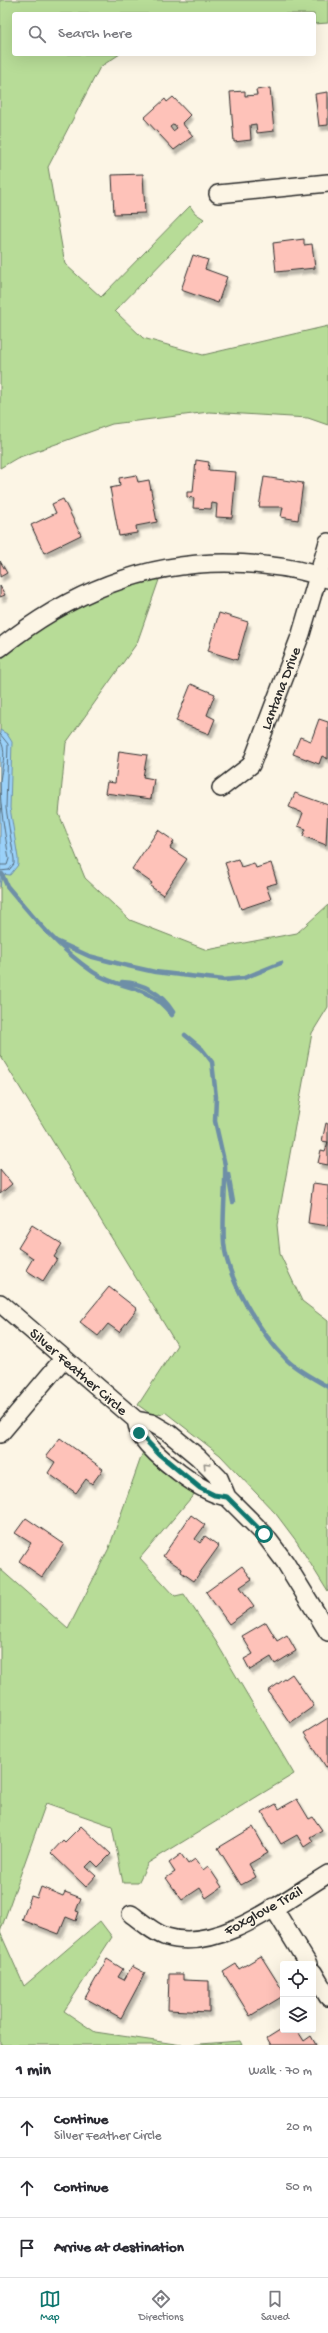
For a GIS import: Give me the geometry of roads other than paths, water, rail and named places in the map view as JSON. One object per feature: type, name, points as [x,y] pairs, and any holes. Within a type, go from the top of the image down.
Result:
[{"type":"street","points":[[218,194],[328,183]]},
{"type":"street","name":"Lantana Drive","points":[[221,788],[251,764],[323,577],[328,542]]},
{"type":"street","points":[[0,648],[28,626],[58,607],[112,582],[140,573],[175,566],[224,563],[281,567],[323,577]]},
{"type":"street","name":"Silver Feather Circle","points":[[0,1303],[136,1420],[152,1423],[169,1433],[198,1457],[219,1478],[227,1497],[264,1534],[285,1562],[328,1632]]},
{"type":"street","points":[[0,1434],[64,1358]]},
{"type":"street","points":[[136,1420],[139,1433],[159,1454],[200,1488],[214,1495],[227,1497]]},
{"type":"street","name":"Foxglove Trail","points":[[131,1914],[166,1937],[191,1940],[214,1936],[237,1928],[328,1874]]},
{"type":"street","points":[[273,1907],[306,1961]]},
{"type":"street","points":[[316,1977],[328,1997]]},
{"type":"water","points":[[0,730],[7,734],[12,742],[10,808],[18,865],[10,875],[2,874],[0,887]]},
{"type":"waterway","points":[[2,874],[7,886],[37,921],[58,943],[81,963],[104,978],[134,988],[152,997],[162,1004],[172,1015]]},
{"type":"waterway","points":[[56,941],[89,956],[124,965],[155,972],[224,980],[244,978],[281,963]]},
{"type":"waterway","points":[[122,982],[138,984],[151,990],[163,999],[173,1012]]},
{"type":"waterway","points":[[185,1035],[202,1049],[212,1062],[216,1097],[215,1121],[225,1165]]},
{"type":"waterway","points":[[225,1164],[223,1223],[224,1243],[231,1273],[238,1289],[256,1321],[287,1360],[301,1371],[328,1387]]},
{"type":"waterway","points":[[228,1174],[233,1202]]}]
